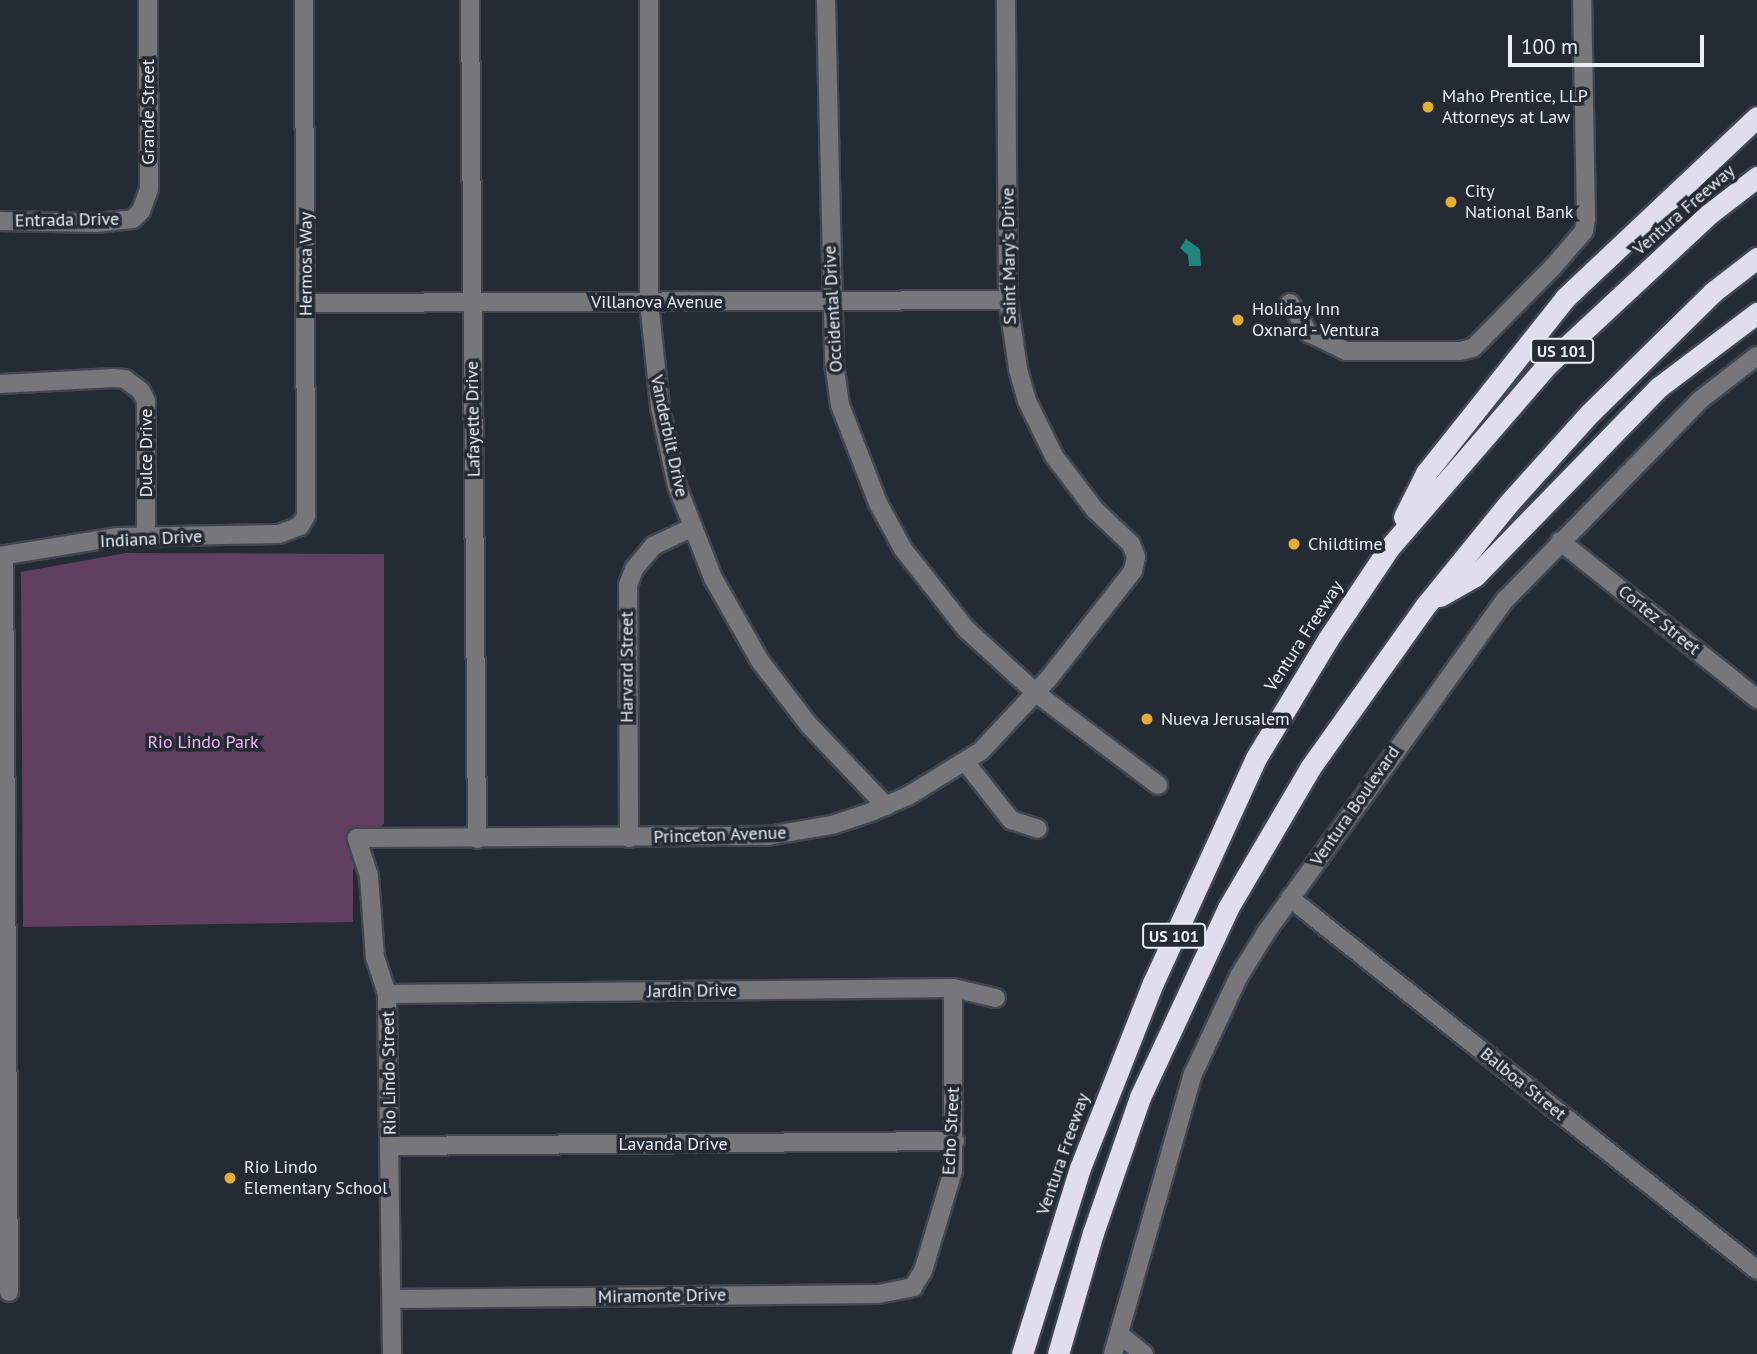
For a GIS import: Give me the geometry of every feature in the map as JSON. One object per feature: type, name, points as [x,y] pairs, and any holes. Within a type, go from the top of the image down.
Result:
[{"type":"highway","points":[[1389,548],[1426,474],[1565,298],[1757,117]]},
{"type":"highway","name":"Ventura Freeway","points":[[1022,1354],[1080,1168],[1203,869],[1281,715],[1389,548],[1548,364],[1709,214],[1757,177]]},
{"type":"highway","name":"US 101","points":[[1058,1354],[1119,1153],[1187,991],[1310,768],[1426,605],[1590,413],[1713,292],[1757,258]]},
{"type":"highway","points":[[1426,605],[1475,576],[1660,387],[1757,313]]},
{"type":"street","name":"Grande Street","points":[[133,219],[146,202],[149,189],[148,0]]},
{"type":"street","name":"Hermosa Way","points":[[300,526],[309,505],[304,0]]},
{"type":"street","name":"Lafayette Drive","points":[[470,0],[477,839]]},
{"type":"street","name":"Vanderbilt Drive","points":[[649,0],[649,302],[660,407],[691,528],[760,661],[809,725],[886,806]]},
{"type":"street","name":"Occidental Drive","points":[[826,0],[830,301],[840,405],[878,503],[937,597],[966,629],[1037,693],[1158,785]]},
{"type":"street","name":"Saint Mary's Drive","points":[[1006,0],[1008,300],[1018,369],[1037,425],[1072,483],[1131,544],[1136,557]]},
{"type":"street","points":[[1290,303],[1309,333],[1346,351],[1460,351],[1473,348],[1553,267],[1584,231],[1586,219],[1582,0]]},
{"type":"street","name":"Entrada Drive","points":[[0,221],[63,224],[133,219]]},
{"type":"street","name":"Villanova Avenue","points":[[306,303],[1008,300]]},
{"type":"street","name":"Ventura Boulevard","points":[[1114,1354],[1193,1074],[1239,976],[1290,898],[1485,624],[1560,541],[1700,400],[1757,356]]},
{"type":"street","name":"Dulce Drive","points":[[0,384],[113,377],[125,379],[141,391],[146,401],[146,535]]},
{"type":"street","name":"Indiana Drive","points":[[2,556],[146,535],[279,534],[300,526]]},
{"type":"street","name":"Harvard Street","points":[[629,838],[628,585],[634,569],[653,546],[691,528]]},
{"type":"street","name":"Cortez Street","points":[[1560,541],[1757,699]]},
{"type":"street","points":[[2,556],[3,972],[9,1292]]},
{"type":"street","name":"Princeton Avenue","points":[[358,838],[629,838],[800,832],[886,806],[966,763],[1037,693],[1128,579],[1136,557]]},
{"type":"street","points":[[966,763],[1011,820],[1038,829]]},
{"type":"street","name":"Rio Lindo Street","points":[[358,838],[369,876],[375,958],[387,994],[393,1354]]},
{"type":"street","name":"Balboa Street","points":[[1290,898],[1757,1270]]},
{"type":"street","name":"Jardin Drive","points":[[387,994],[953,988],[996,998]]},
{"type":"street","name":"Echo Street","points":[[923,1271],[953,1171],[953,988]]},
{"type":"street","name":"Lavanda Drive","points":[[391,1146],[955,1141]]},
{"type":"street","name":"Miramonte Drive","points":[[392,1299],[892,1294],[913,1287],[923,1271]]},
{"type":"street","points":[[1119,1334],[1144,1354]]},
{"type":"green space","name":"Rio Lindo Park","points":[[126,553],[384,554],[384,823],[353,870],[353,922],[23,927],[21,572]]},
{"type":"shaded area","points":[[1186,239],[1200,249],[1201,266],[1189,266],[1188,255],[1180,248]]},
{"type":"place","name":"Maho Prentice, LLP Attorneys at Law","points":[[1428,107]]},
{"type":"place","name":"City National Bank","points":[[1451,202]]},
{"type":"place","name":"Holiday Inn Oxnard - Ventura","points":[[1238,320]]},
{"type":"place","name":"Childtime","points":[[1294,544]]},
{"type":"place","name":"Nueva Jerusalem","points":[[1147,719]]},
{"type":"place","name":"Rio Lindo Elementary School","points":[[230,1178]]}]
